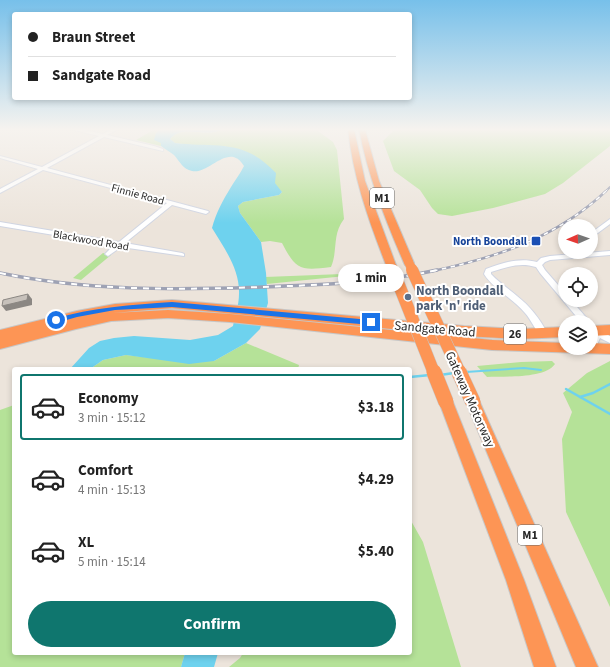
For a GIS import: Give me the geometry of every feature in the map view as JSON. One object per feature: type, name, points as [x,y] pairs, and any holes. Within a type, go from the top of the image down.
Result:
[{"type":"highway","name":"Gateway Motorway","points":[[356,160],[366,196],[391,265],[515,580],[545,667]]},
{"type":"highway","name":"Gateway Motorway","points":[[369,160],[382,198],[473,402],[587,667]]},
{"type":"highway","name":"Sandgate Road","points":[[113,313],[231,314],[464,331],[544,334],[558,333]]},
{"type":"highway","name":"26","points":[[0,335],[77,315],[113,313]]},
{"type":"highway","name":"26","points":[[0,344],[113,313]]},
{"type":"highway","name":"Sandgate Road","points":[[277,318],[492,345],[558,348]]},
{"type":"highway","points":[[598,329],[610,330]]},
{"type":"highway","name":"Sandgate Road","points":[[598,349],[610,349]]},
{"type":"street","name":"Finnie Road","points":[[12,160],[206,212]]},
{"type":"street","points":[[0,191],[57,160]]},
{"type":"street","points":[[108,254],[171,203]]},
{"type":"street","points":[[598,230],[610,221]]},
{"type":"street","name":"Blackwood Road","points":[[0,224],[182,255]]},
{"type":"street","points":[[598,253],[610,253]]},
{"type":"street","points":[[539,265],[540,262],[546,259],[558,257]]},
{"type":"street","points":[[544,334],[530,312],[514,297],[497,285],[487,273],[488,271],[517,261],[527,261],[539,265],[542,271],[558,290]]},
{"type":"street","points":[[573,307],[579,315]]},
{"type":"street","points":[[598,333],[610,340]]},
{"type":"green space","points":[[243,160],[338,160],[344,219],[340,225],[336,237],[331,267],[312,269],[300,267],[291,259],[282,243],[270,241],[261,242],[240,213],[238,206],[243,202],[279,195],[282,192]]},
{"type":"green space","points":[[390,160],[592,160],[563,183],[545,194],[493,208],[452,216],[438,214],[420,190],[394,171]]},
{"type":"green space","points":[[103,253],[111,255],[81,280],[73,278]]},
{"type":"green space","points":[[342,274],[355,275],[267,284],[265,277]]},
{"type":"green space","points":[[246,343],[299,365],[298,367],[93,367],[103,360],[126,355],[152,358],[214,361]]},
{"type":"green space","points":[[552,361],[555,364],[550,369],[524,376],[487,377],[477,366],[521,362]]},
{"type":"green space","points":[[610,361],[610,607],[566,512],[562,439],[572,412],[563,393],[587,373]]},
{"type":"green space","points":[[12,406],[12,655],[184,655],[181,667],[0,667],[0,410]]},
{"type":"green space","points":[[412,523],[423,542],[461,667],[229,667],[242,655],[412,655]]},
{"type":"water","points":[[178,160],[221,160],[198,171],[186,169]]},
{"type":"water","points":[[239,160],[261,160],[264,162],[276,173],[275,183],[282,192],[279,195],[243,202],[238,206],[240,213],[261,242],[266,273],[268,303],[260,329],[246,343],[214,361],[189,364],[126,355],[103,360],[93,367],[72,367],[89,348],[100,341],[134,336],[190,340],[218,335],[233,326],[238,306],[239,285],[234,267],[212,228],[228,192],[244,166]]},
{"type":"water","points":[[184,655],[217,655],[214,667],[181,667]]},
{"type":"building","points":[[28,294],[27,300],[2,306],[3,300]]},
{"type":"waterway","points":[[468,372],[466,372],[524,368],[541,370]]},
{"type":"waterway","points":[[440,375],[454,373]]},
{"type":"waterway","points":[[412,377],[430,375]]},
{"type":"waterway","points":[[580,397],[593,393],[610,384]]},
{"type":"waterway","points":[[566,389],[580,397]]},
{"type":"waterway","points":[[580,397],[610,414]]},
{"type":"railway","points":[[606,191],[610,187]]},
{"type":"railway","points":[[437,270],[503,252],[525,243],[567,221],[606,191]]},
{"type":"railway","points":[[0,273],[33,279],[98,286],[196,289],[350,283],[394,278],[437,270]]},
{"type":"railway","points":[[433,271],[437,270]]},
{"type":"place","name":"North Boondall","points":[[536,241]]},
{"type":"place","name":"North Boondall park 'n' ride","points":[[408,297]]},
{"type":"route","points":[[56,320],[115,308],[172,304],[371,322]]}]
